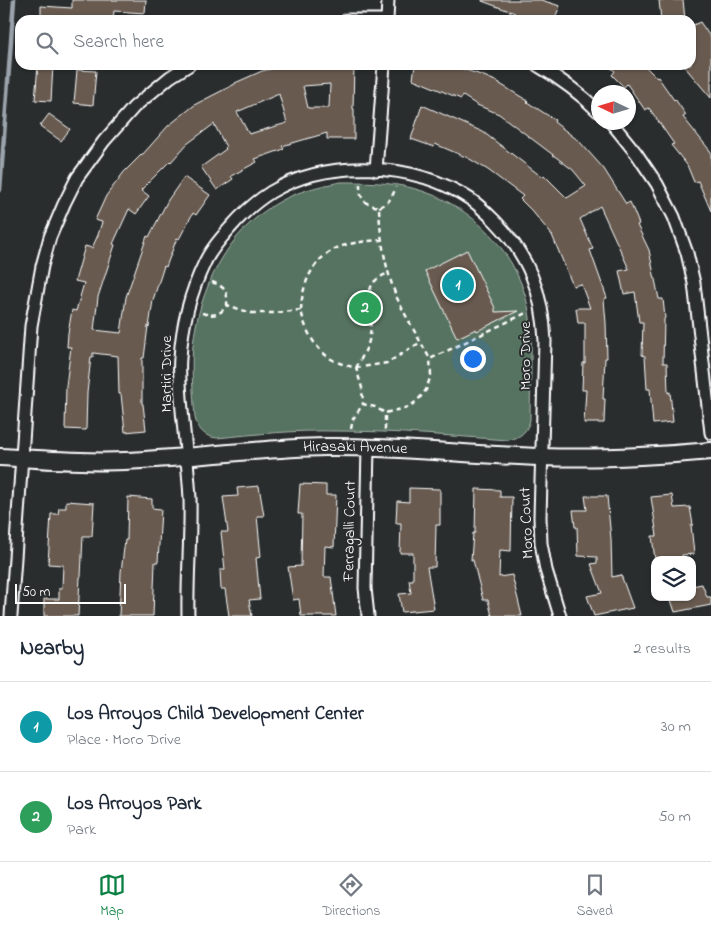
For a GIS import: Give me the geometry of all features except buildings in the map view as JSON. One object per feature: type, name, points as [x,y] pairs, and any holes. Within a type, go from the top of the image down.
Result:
[{"type":"street","points":[[387,15],[388,0]]},
{"type":"street","points":[[11,616],[31,326],[42,266],[50,237],[76,178],[104,141],[134,107],[182,70]]},
{"type":"street","points":[[376,170],[384,70]]},
{"type":"street","points":[[545,70],[591,103]]},
{"type":"street","points":[[617,130],[657,184],[674,218],[687,254],[694,283],[711,433]]},
{"type":"street","name":"Martiri Drive","points":[[188,616],[190,514],[181,398],[180,359],[183,326],[194,289],[206,260],[222,236],[244,212],[270,192],[297,180],[323,172],[356,169],[376,170]]},
{"type":"street","name":"Moro Drive","points":[[376,170],[397,171],[428,179],[448,187],[469,199],[485,211],[506,232],[523,256],[534,280],[544,323],[542,457]]},
{"type":"street","name":"Hirasaki Avenue","points":[[0,457],[104,462],[324,447],[368,447],[542,457],[629,456],[711,451]]},
{"type":"street","name":"Ferragalli Court","points":[[368,447],[364,588],[368,616]]},
{"type":"street","name":"Moro Court","points":[[542,457],[541,543],[546,570],[560,616]]},
{"type":"path","points":[[360,184],[361,196],[365,202],[379,207],[390,201],[396,186]]},
{"type":"path","points":[[363,404],[375,407],[386,413],[409,407],[426,390],[431,375],[430,359],[396,296],[381,240],[379,207]]},
{"type":"path","points":[[381,240],[342,246],[319,260],[305,282],[301,310],[304,324],[316,346],[325,354],[333,360],[356,368],[387,363],[421,342]]},
{"type":"path","points":[[351,429],[353,419],[363,404],[362,388],[356,368],[367,347],[370,335],[370,288],[374,281],[389,273]]},
{"type":"path","points":[[202,313],[218,314],[227,305],[228,297],[224,289],[212,282]]},
{"type":"path","points":[[227,305],[251,313],[301,310]]},
{"type":"path","points":[[430,359],[528,312]]},
{"type":"path","points":[[386,413],[386,430]]},
{"type":"green space","points":[[341,182],[368,182],[394,185],[434,195],[474,219],[491,235],[505,253],[517,273],[525,295],[531,323],[530,420],[525,431],[519,436],[508,440],[400,433],[321,431],[217,438],[208,436],[200,429],[195,418],[192,372],[193,345],[202,303],[219,263],[245,228],[279,202],[301,192]]},
{"type":"waterway","points":[[0,190],[14,0]]},
{"type":"place","name":"Los Arroyos Child Development Center","points":[[458,285]]},
{"type":"place","name":"Los Arroyos Park","points":[[365,308]]}]
